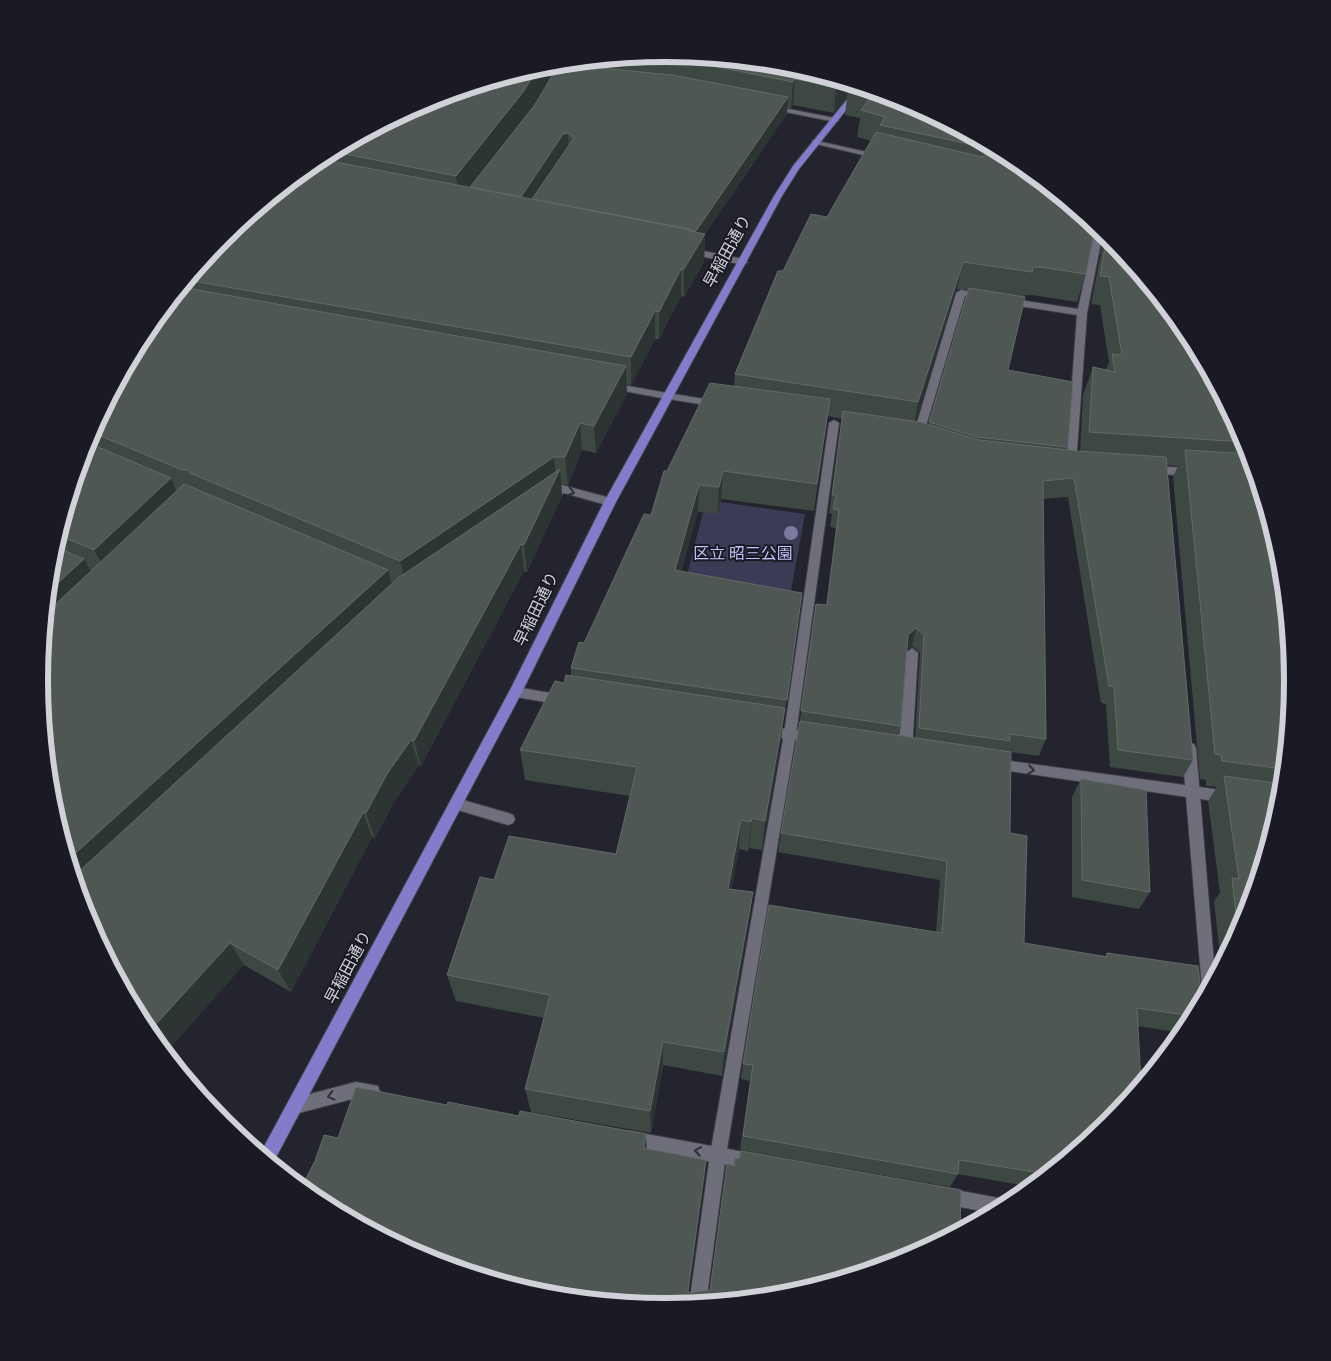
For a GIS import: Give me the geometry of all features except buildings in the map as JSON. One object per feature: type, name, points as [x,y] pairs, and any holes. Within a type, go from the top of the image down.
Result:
[{"type":"main road","name":"早稲田通り","points":[[269,1154],[516,692],[610,502],[667,396],[778,196],[796,168],[856,93]]},
{"type":"street","points":[[759,105],[835,120]]},
{"type":"street","points":[[816,142],[889,159]]},
{"type":"street","points":[[1071,464],[1082,313],[1096,258],[1098,240]]},
{"type":"street","points":[[680,249],[743,262]]},
{"type":"street","points":[[918,436],[962,293],[1082,313]]},
{"type":"street","points":[[603,384],[731,406]]},
{"type":"street","points":[[698,1297],[718,1155],[790,734],[834,423]]},
{"type":"street","points":[[1137,469],[1165,475],[1201,473]]},
{"type":"street","points":[[537,506],[562,490],[610,502]]},
{"type":"street","points":[[905,751],[912,653]]},
{"type":"street","points":[[516,692],[572,701]]},
{"type":"street","points":[[750,728],[828,740]]},
{"type":"street","points":[[1187,734],[1208,977]]},
{"type":"street","points":[[982,762],[1241,799]]},
{"type":"street","points":[[456,804],[508,819]]},
{"type":"street","points":[[295,1106],[356,1090],[385,1095]]},
{"type":"street","points":[[610,1135],[775,1165]]},
{"type":"street","points":[[928,1193],[992,1205]]},
{"type":"green space","name":"区立 昭三公園","points":[[706,500],[805,514],[788,607],[683,591]]}]
